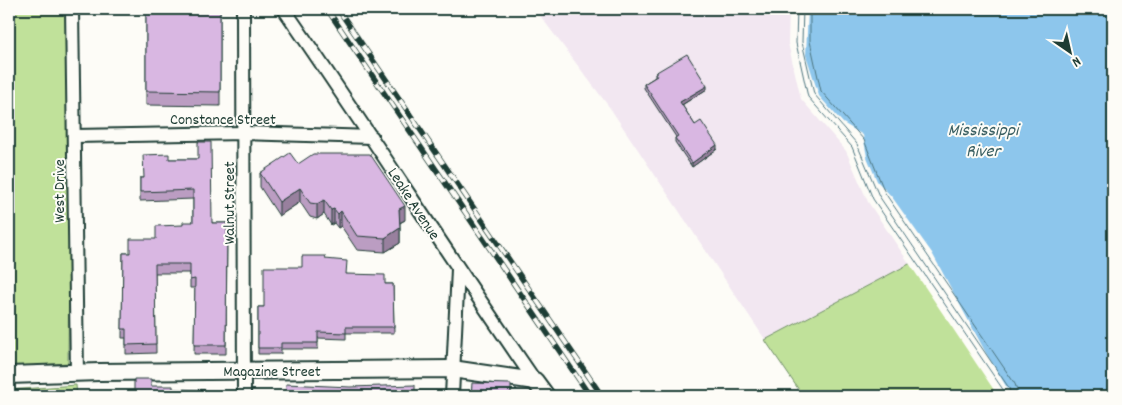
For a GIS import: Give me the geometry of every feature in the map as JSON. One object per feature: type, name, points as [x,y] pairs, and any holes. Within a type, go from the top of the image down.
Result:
[{"type":"street","name":"West Drive","points":[[72,9],[77,373]]},
{"type":"street","name":"Walnut Street","points":[[243,9],[244,396]]},
{"type":"street","name":"Leake Avenue","points":[[284,9],[372,137],[458,269],[546,396]]},
{"type":"street","name":"Constance Street","points":[[74,136],[244,132],[372,137]]},
{"type":"street","points":[[452,396],[458,269]]},
{"type":"street","name":"Magazine Street","points":[[9,375],[244,370],[452,369],[535,381]]},
{"type":"shaded area","points":[[535,9],[792,9],[848,150],[911,263],[803,396],[610,108]]},
{"type":"green space","points":[[9,9],[71,9],[68,363],[9,367]]},
{"type":"green space","points":[[911,263],[1001,396],[803,396],[765,340]]},
{"type":"green space","points":[[76,385],[77,396],[9,396],[9,390]]},
{"type":"water","name":"Mississippi River","points":[[792,9],[1113,9],[1113,396],[1001,396],[848,150],[803,99]]},
{"type":"pier","points":[[789,9],[808,9],[806,55],[819,96],[843,123],[863,135],[867,157],[877,181],[892,197],[932,253],[986,353],[1012,396],[998,396],[868,202],[846,151],[801,99],[788,43]]},
{"type":"building","points":[[146,9],[220,9],[220,92],[146,91]]},
{"type":"building","points":[[687,54],[707,86],[680,102],[695,125],[701,121],[717,145],[692,163],[675,138],[678,136],[644,84],[657,76],[655,73]]},
{"type":"building","points":[[198,142],[211,142],[212,223],[227,223],[226,345],[194,345],[195,279],[190,280],[190,264],[155,264],[156,344],[126,345],[126,329],[122,329],[123,253],[130,253],[130,239],[156,239],[156,226],[183,225],[183,222],[193,222],[193,190],[140,192],[140,178],[144,178],[143,155],[169,154],[169,159],[198,159]]},
{"type":"building","points":[[290,153],[298,164],[313,154],[370,154],[405,206],[399,209],[400,228],[385,238],[357,236],[341,211],[338,214],[334,209],[331,210],[324,200],[317,204],[310,203],[300,188],[279,202],[260,173]]},
{"type":"building","points":[[302,256],[326,256],[325,259],[347,261],[346,274],[385,275],[385,284],[393,284],[394,327],[346,327],[346,333],[318,332],[318,343],[281,343],[281,348],[258,348],[258,307],[264,307],[264,267],[302,267]]},
{"type":"building","points":[[134,379],[151,379],[151,386],[173,386],[173,389],[206,390],[206,396],[129,396],[129,392],[134,392]]},
{"type":"building","points":[[472,383],[511,384],[511,396],[471,396]]},
{"type":"building","points":[[286,384],[350,387],[415,385],[415,391],[437,391],[437,396],[285,396]]},
{"type":"railway","points":[[327,9],[590,396]]},
{"type":"railway","points":[[338,9],[602,396]]}]
